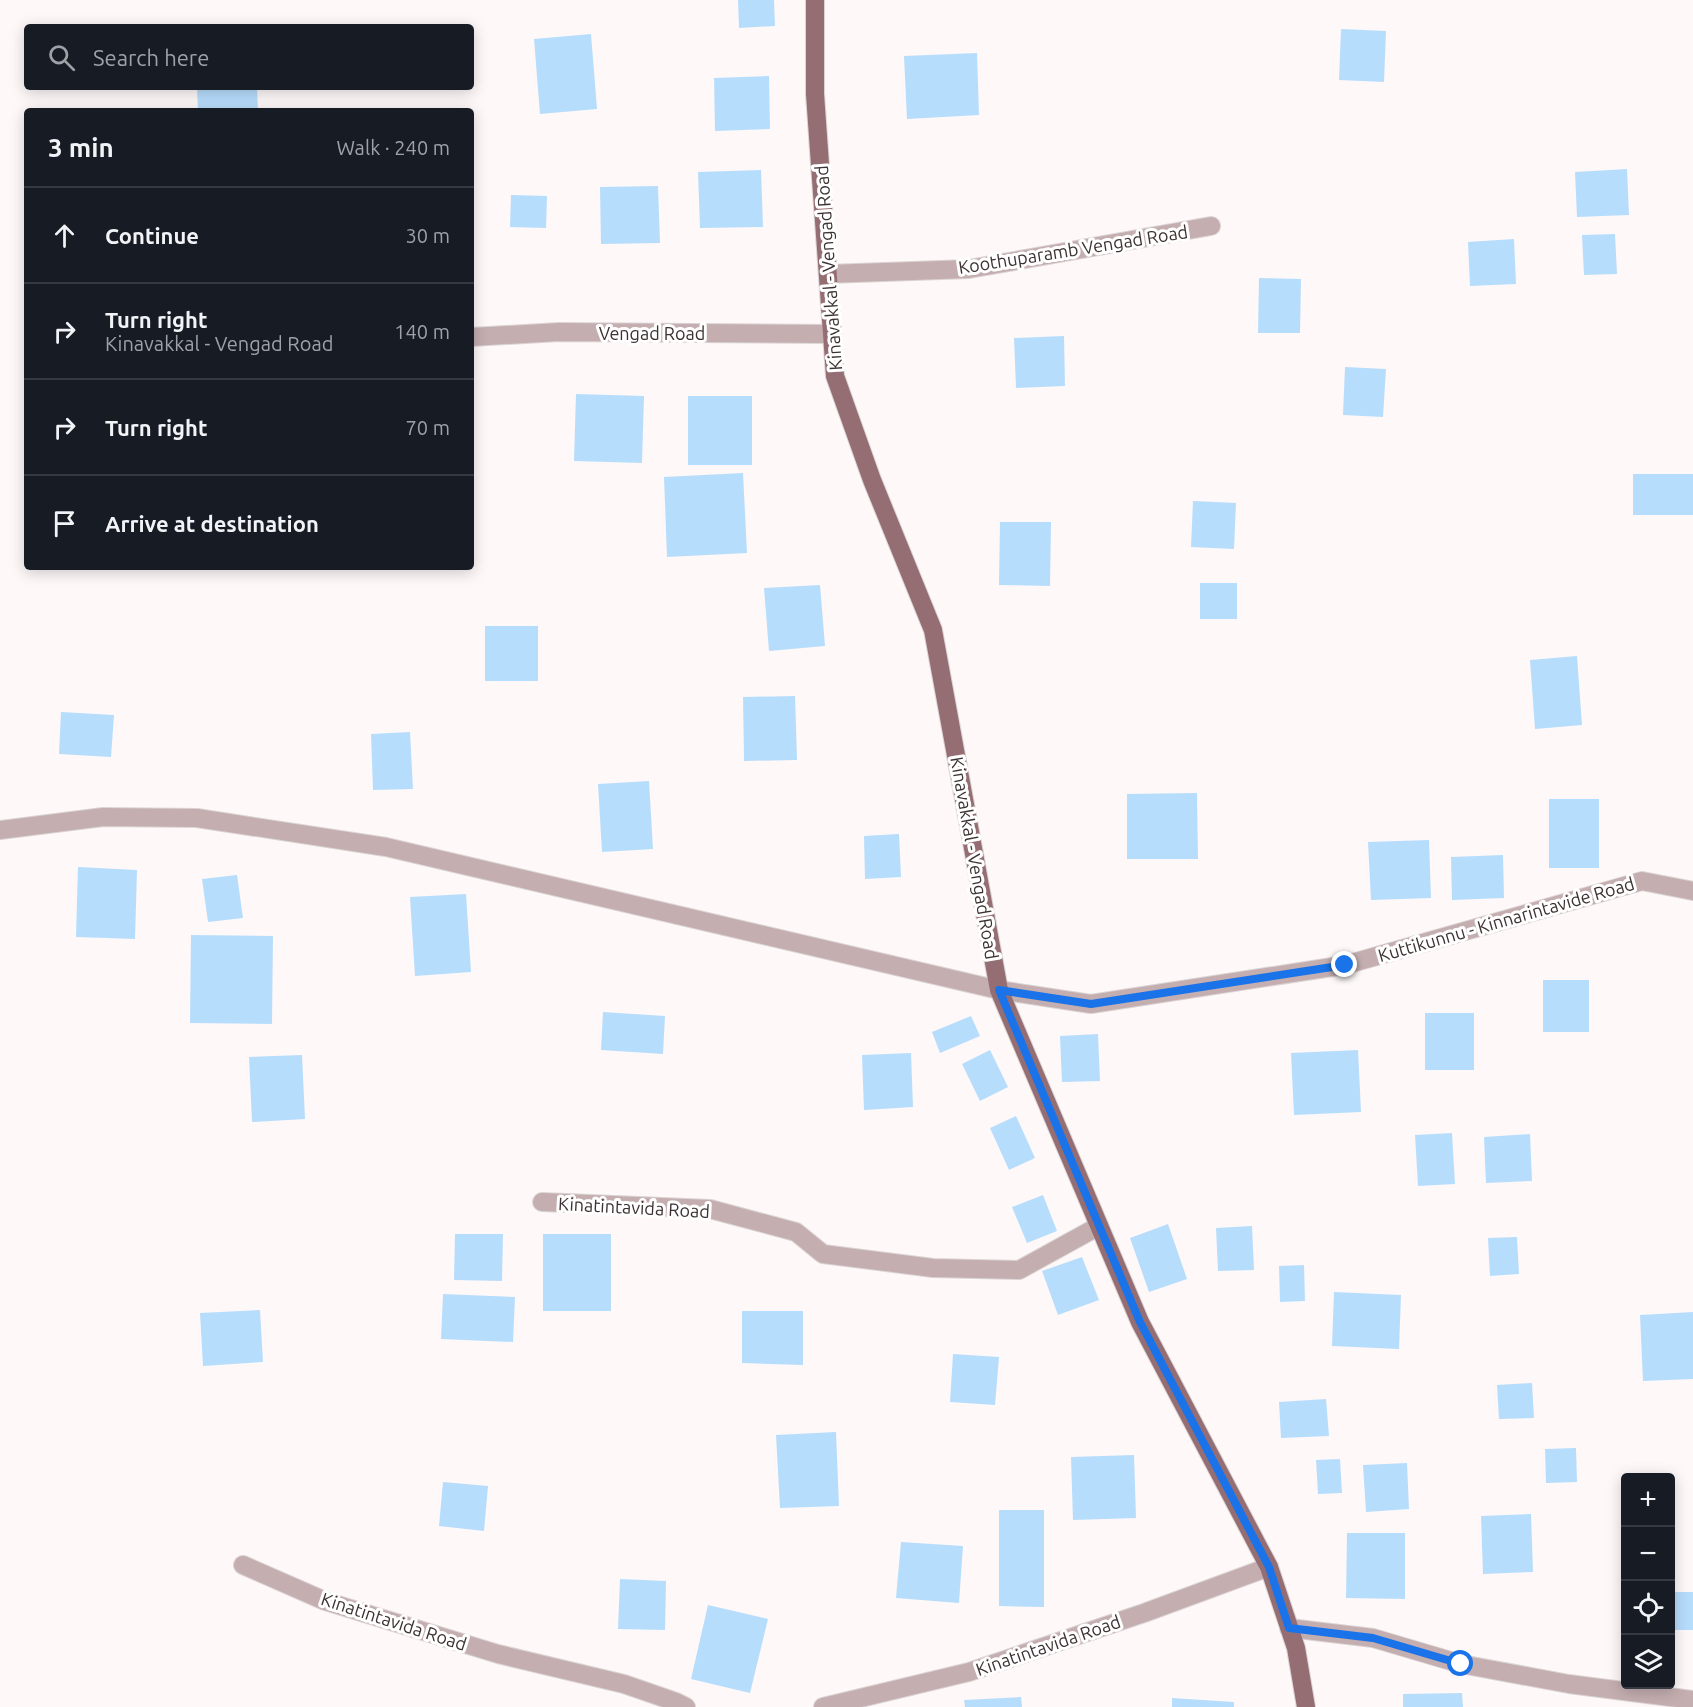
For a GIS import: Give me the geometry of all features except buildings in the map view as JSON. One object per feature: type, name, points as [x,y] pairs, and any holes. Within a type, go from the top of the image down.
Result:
[{"type":"main road","name":"Kinavakkal - Vengad Road","points":[[815,0],[815,94],[835,376],[872,480],[933,630],[999,990],[1140,1322],[1269,1567],[1296,1648],[1306,1707]]},
{"type":"street","name":"Koothuparamb Vengad Road","points":[[828,274],[969,269],[1211,226]]},
{"type":"street","name":"Vengad Road","points":[[474,337],[559,332],[832,334]]},
{"type":"street","name":"Kuttikunnu - Kinnarintavide Road","points":[[0,830],[103,817],[197,818],[374,845],[999,990],[1091,1004],[1345,965],[1642,881],[1693,891]]},
{"type":"street","name":"Kinatintavida Road","points":[[542,1202],[710,1209],[796,1232],[823,1254],[933,1268],[1019,1270],[1099,1226]]},
{"type":"street","name":"Kinatintavida Road","points":[[243,1565],[325,1601],[498,1654],[624,1684],[686,1707]]},
{"type":"street","name":"Kinatintavida Road","points":[[823,1707],[969,1672],[1269,1567]]},
{"type":"street","points":[[1289,1628],[1373,1638],[1461,1664],[1569,1684],[1693,1700]]},
{"type":"route","points":[[1345,965],[1091,1004],[999,990],[1140,1322],[1269,1567],[1289,1628],[1373,1638],[1461,1664]]}]
